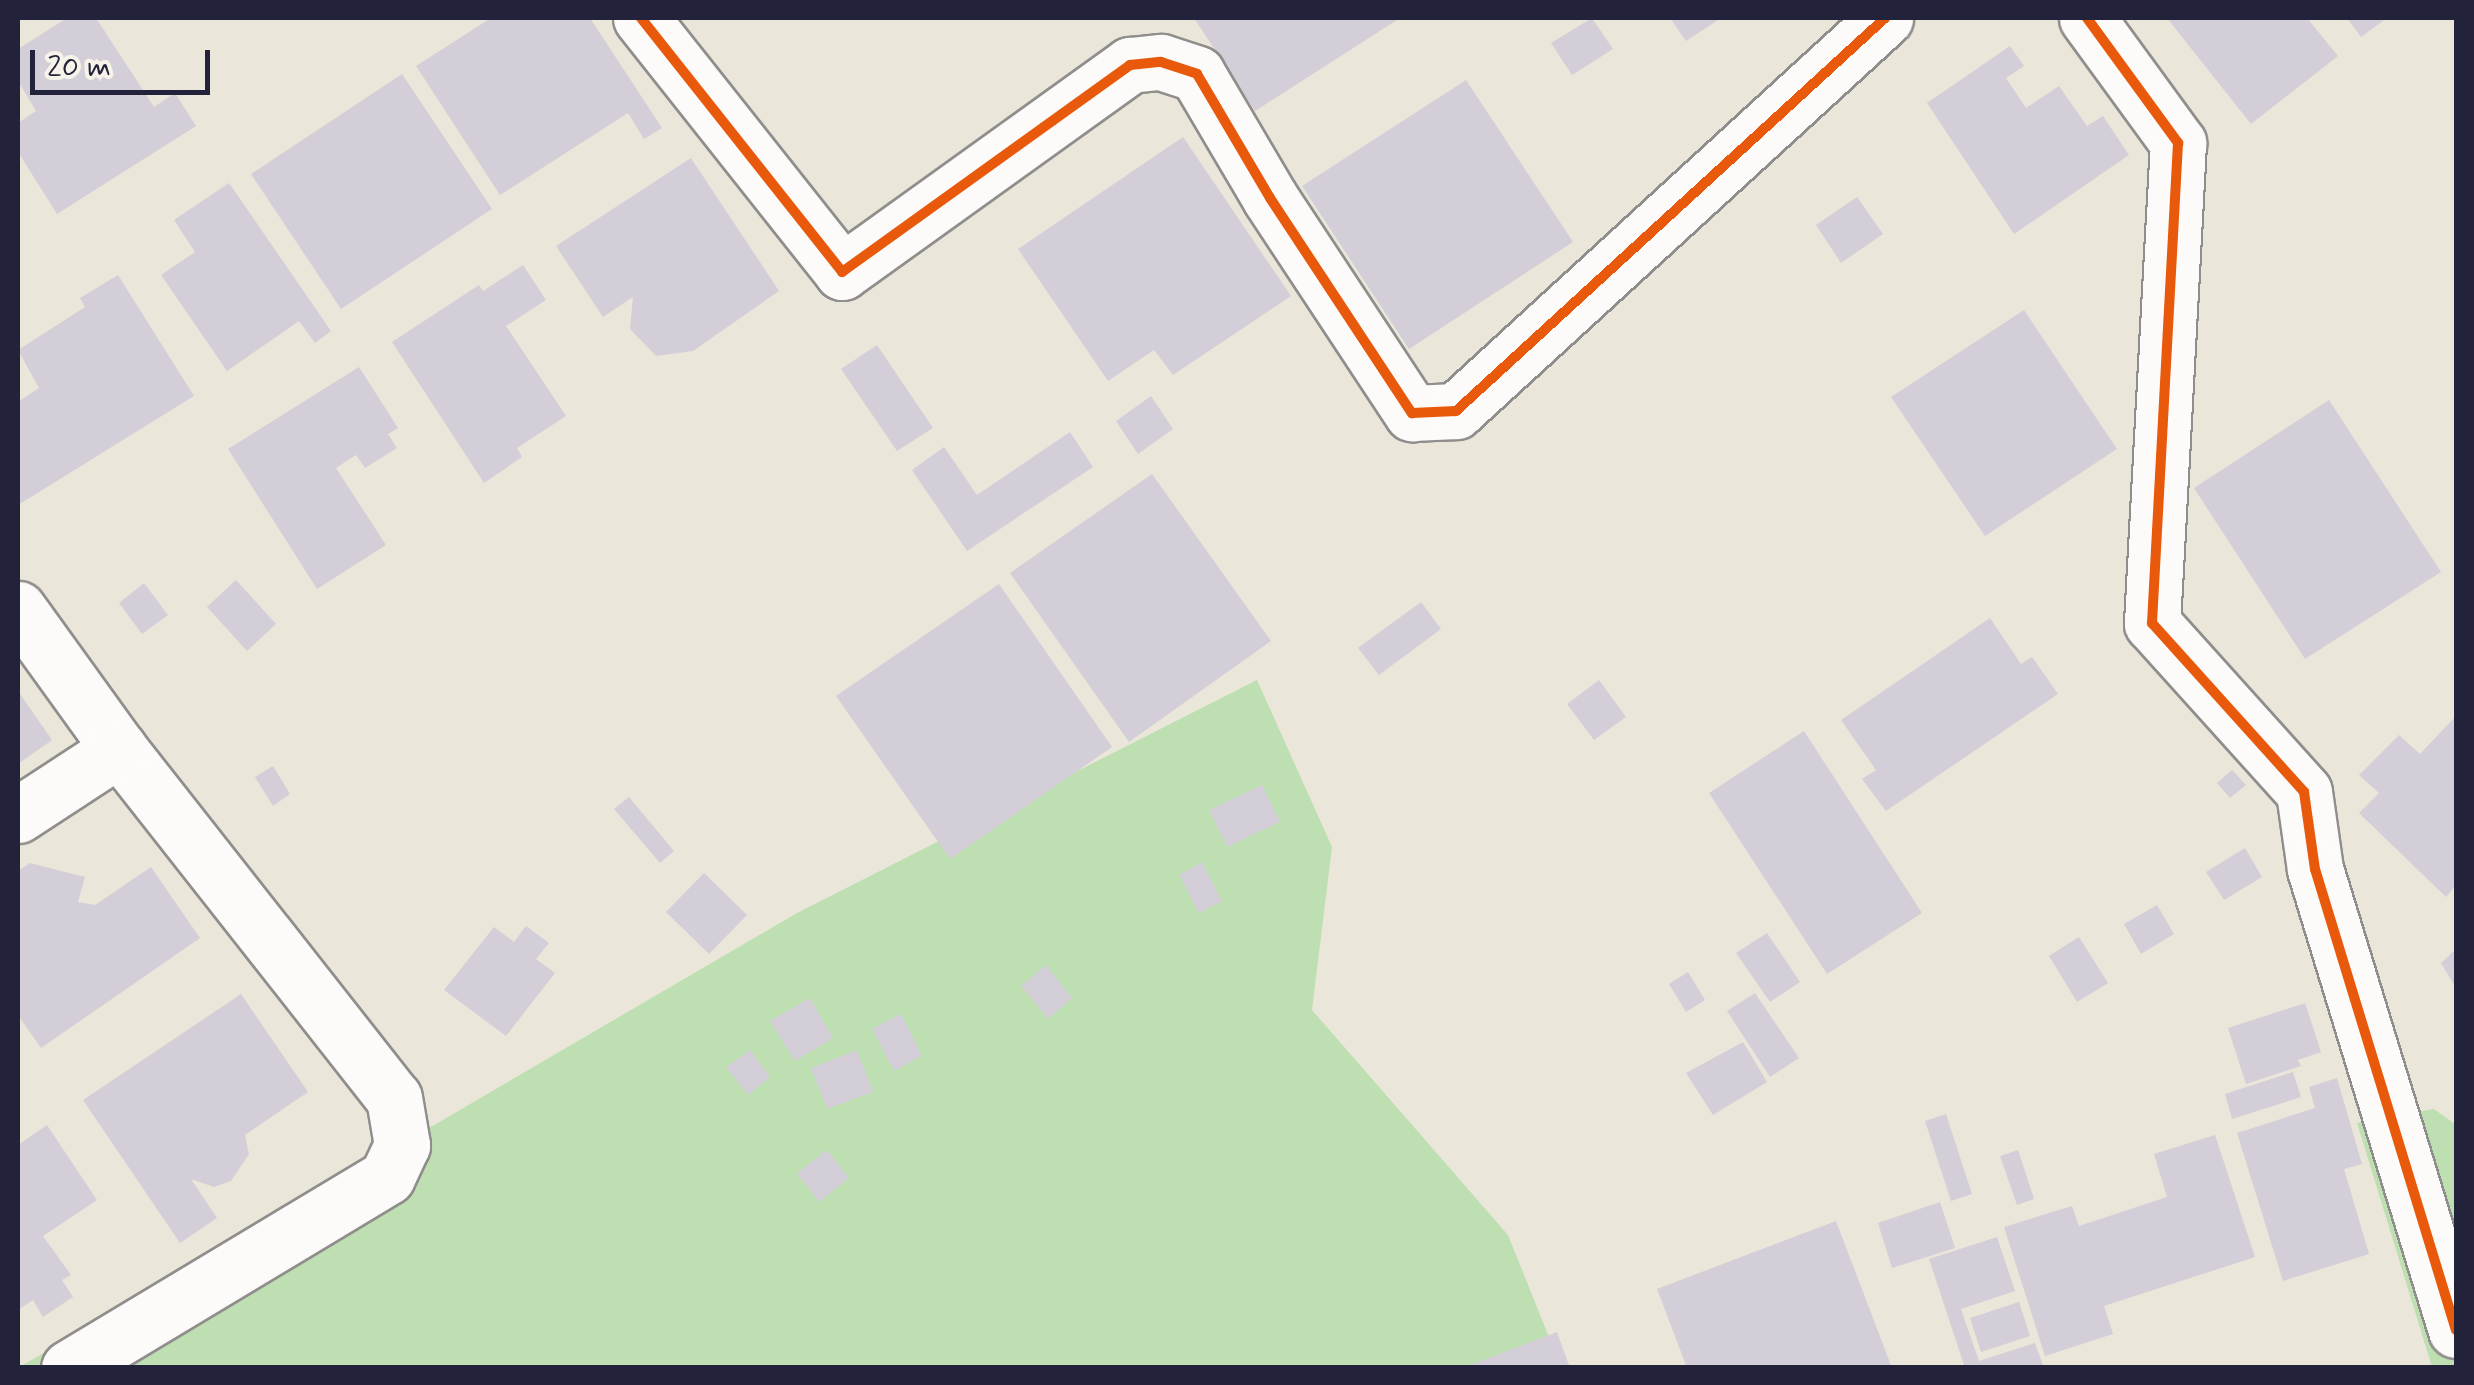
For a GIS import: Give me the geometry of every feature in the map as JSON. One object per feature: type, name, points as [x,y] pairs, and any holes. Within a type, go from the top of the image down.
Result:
[{"type":"street","points":[[641,18],[842,272],[1130,65],[1161,62],[1197,74],[1412,413],[1456,411],[1886,18]]},
{"type":"street","points":[[2087,18],[2178,143],[2152,623],[2304,792],[2315,869],[2456,1330]]},
{"type":"street","points":[[18,609],[119,749],[394,1098],[402,1145],[387,1177],[69,1368]]},
{"type":"street","points":[[18,815],[119,749]]},
{"type":"green space","points":[[1257,680],[1332,847],[1312,1010],[1508,1235],[1561,1367],[18,1368],[797,913]]},
{"type":"green space","points":[[2434,1109],[2456,1125],[2456,1367],[2432,1367],[2357,1123]]},
{"type":"building","points":[[67,18],[96,18],[154,107],[175,93],[196,126],[57,214],[18,152],[18,123],[36,111],[18,81],[18,49]]},
{"type":"building","points":[[491,18],[590,18],[662,128],[644,139],[628,113],[500,195],[416,66]]},
{"type":"building","points":[[1194,18],[1400,18],[1255,111]]},
{"type":"building","points":[[1592,18],[1613,49],[1572,75],[1551,43]]},
{"type":"building","points":[[1670,18],[1721,18],[1686,41]]},
{"type":"building","points":[[2167,18],[2307,18],[2338,56],[2251,124]]},
{"type":"building","points":[[2347,18],[2387,18],[2361,37]]},
{"type":"building","points":[[2010,46],[2024,66],[2006,78],[2026,108],[2059,86],[2087,126],[2103,116],[2129,155],[2014,234],[1927,103]]},
{"type":"building","points":[[402,74],[492,209],[341,309],[251,174]]},
{"type":"building","points":[[1466,80],[1573,242],[1409,349],[1302,186]]},
{"type":"building","points":[[1183,137],[1291,296],[1173,375],[1154,350],[1108,381],[1018,249]]},
{"type":"building","points":[[691,158],[779,291],[693,351],[656,356],[630,329],[633,297],[603,317],[556,246]]},
{"type":"building","points":[[229,183],[331,331],[315,343],[299,321],[227,371],[161,275],[195,252],[174,220]]},
{"type":"building","points":[[1857,197],[1883,234],[1841,263],[1816,225]]},
{"type":"building","points":[[523,265],[546,300],[506,326],[566,416],[517,448],[522,457],[484,483],[392,342],[479,285],[483,291]]},
{"type":"building","points":[[118,275],[194,396],[18,505],[18,402],[39,388],[18,350],[85,307],[80,298]]},
{"type":"building","points":[[2024,310],[2117,449],[1985,536],[1891,397]]},
{"type":"building","points":[[877,345],[933,428],[897,451],[841,369]]},
{"type":"building","points":[[359,367],[398,428],[388,434],[397,448],[365,468],[356,455],[336,468],[386,545],[317,589],[228,449]]},
{"type":"building","points":[[1151,396],[1173,429],[1138,454],[1116,421]]},
{"type":"building","points":[[2329,400],[2441,572],[2305,659],[2194,488]]},
{"type":"building","points":[[1070,432],[1093,467],[967,551],[912,470],[944,447],[977,495]]},
{"type":"building","points":[[1152,474],[1271,641],[1129,742],[1010,573]]},
{"type":"building","points":[[236,580],[276,624],[247,651],[207,607]]},
{"type":"building","points":[[144,583],[168,615],[142,634],[119,603]]},
{"type":"building","points":[[999,584],[1112,747],[950,859],[836,696]]},
{"type":"building","points":[[1421,602],[1441,629],[1379,675],[1358,648]]},
{"type":"building","points":[[1990,618],[2021,664],[2032,657],[2058,694],[1886,811],[1862,779],[1876,770],[1841,720]]},
{"type":"building","points":[[1599,680],[1626,717],[1594,740],[1567,704]]},
{"type":"building","points":[[18,691],[52,740],[18,764]]},
{"type":"building","points":[[2456,716],[2456,885],[2446,897],[2359,813],[2379,793],[2359,775],[2399,735],[2420,754]]},
{"type":"building","points":[[1804,731],[1922,913],[1827,974],[1709,793]]},
{"type":"building","points":[[273,766],[290,794],[273,806],[255,777]]},
{"type":"building","points":[[2232,770],[2246,785],[2230,798],[2217,783]]},
{"type":"building","points":[[1262,785],[1280,822],[1227,847],[1209,810]]},
{"type":"building","points":[[629,797],[674,851],[660,863],[614,809]]},
{"type":"building","points":[[2245,848],[2262,877],[2224,900],[2206,872]]},
{"type":"building","points":[[1202,862],[1222,901],[1199,913],[1179,875]]},
{"type":"building","points":[[30,863],[85,877],[78,902],[95,905],[151,867],[200,938],[41,1048],[18,1015],[18,871]]},
{"type":"building","points":[[704,873],[747,915],[709,954],[666,912]]},
{"type":"building","points":[[2157,905],[2174,934],[2141,954],[2124,924]]},
{"type":"building","points":[[526,926],[549,943],[536,959],[555,973],[506,1036],[444,990],[494,927],[514,942]]},
{"type":"building","points":[[1767,933],[1800,982],[1770,1002],[1736,953]]},
{"type":"building","points":[[2079,937],[2108,983],[2077,1002],[2049,956]]},
{"type":"building","points":[[2456,949],[2456,988],[2441,963]]},
{"type":"building","points":[[1046,965],[1072,998],[1048,1019],[1021,986]]},
{"type":"building","points":[[1688,972],[1705,1000],[1686,1012],[1669,984]]},
{"type":"building","points":[[1755,993],[1799,1058],[1770,1077],[1727,1011]]},
{"type":"building","points":[[241,994],[308,1092],[245,1135],[249,1154],[231,1181],[214,1187],[191,1179],[217,1218],[180,1243],[83,1100]]},
{"type":"building","points":[[810,998],[833,1038],[795,1061],[770,1021]]},
{"type":"building","points":[[2305,1003],[2321,1052],[2298,1060],[2301,1066],[2246,1084],[2228,1028]]},
{"type":"building","points":[[901,1014],[922,1056],[894,1071],[872,1029]]},
{"type":"building","points":[[1743,1042],[1767,1082],[1713,1115],[1686,1073]]},
{"type":"building","points":[[750,1050],[770,1077],[748,1095],[726,1067]]},
{"type":"building","points":[[857,1050],[873,1092],[827,1109],[811,1068]]},
{"type":"building","points":[[2293,1072],[2301,1097],[2232,1119],[2225,1094]]},
{"type":"building","points":[[2337,1078],[2362,1164],[2344,1169],[2369,1254],[2283,1281],[2237,1133],[2315,1108],[2309,1087]]},
{"type":"building","points":[[1946,1114],[1972,1194],[1951,1201],[1925,1121]]},
{"type":"building","points":[[47,1125],[97,1200],[43,1236],[71,1275],[62,1280],[73,1297],[43,1317],[33,1300],[18,1310],[18,1145]]},
{"type":"building","points":[[2215,1135],[2255,1257],[2104,1306],[2113,1334],[2045,1356],[2004,1227],[2072,1206],[2079,1226],[2167,1197],[2154,1154]]},
{"type":"building","points":[[827,1150],[849,1178],[819,1202],[797,1173]]},
{"type":"building","points":[[2018,1150],[2034,1199],[2017,1205],[2000,1156]]},
{"type":"building","points":[[1940,1202],[1955,1248],[1892,1268],[1878,1223]]},
{"type":"building","points":[[1836,1221],[1892,1368],[1687,1368],[1657,1289]]},
{"type":"building","points":[[1997,1237],[2015,1291],[1961,1309],[1979,1361],[2035,1343],[2044,1368],[1965,1368],[1929,1259]]},
{"type":"building","points":[[2019,1302],[2030,1336],[1981,1352],[1970,1318]]},
{"type":"building","points":[[1557,1332],[1570,1368],[1465,1368],[1465,1367]]},
{"type":"cycle path","points":[[641,18],[842,272],[1130,65],[1161,62],[1197,74],[1270,198],[1412,413],[1456,411],[1885,18]]},
{"type":"cycle path","points":[[2087,18],[2178,143],[2152,623],[2304,792],[2315,869],[2456,1330]]}]
